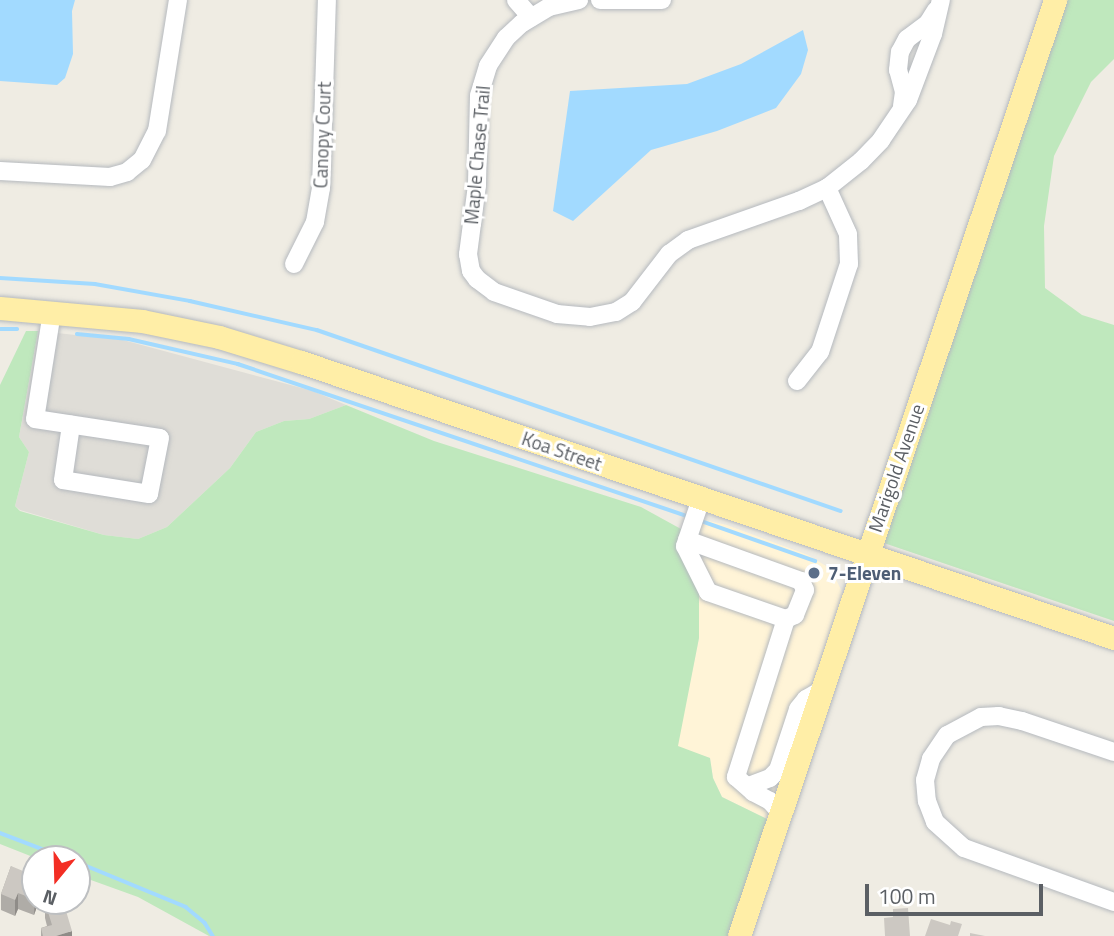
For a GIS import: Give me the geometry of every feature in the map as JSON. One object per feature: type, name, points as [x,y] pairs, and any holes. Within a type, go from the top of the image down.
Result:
[{"type":"main road","name":"Marigold Avenue","points":[[739,936],[1055,0]]},
{"type":"main road","name":"Koa Street","points":[[0,308],[142,321],[219,337],[1114,638]]},
{"type":"street","points":[[0,171],[110,177],[127,172],[142,160],[157,131],[178,0]]},
{"type":"street","name":"Canopy Court","points":[[294,264],[315,222],[321,188],[327,0]]},
{"type":"street","points":[[516,0],[531,16]]},
{"type":"street","name":"Maple Chase Trail","points":[[579,0],[555,5],[531,16],[499,47],[481,86],[477,185],[468,254],[471,271],[494,292],[557,314],[590,317],[626,315],[669,254],[688,240],[789,206],[827,188],[871,151],[900,113],[919,75],[941,1]]},
{"type":"street","points":[[600,0],[662,0]]},
{"type":"street","points":[[900,113],[905,97],[898,70],[900,52],[911,35],[931,19],[941,1]]},
{"type":"street","points":[[797,381],[820,352],[849,264],[848,234],[827,188]]},
{"type":"street","points":[[52,312],[35,419],[160,438],[149,494],[63,480],[71,425]]},
{"type":"street","points":[[687,540],[802,580],[805,590],[795,615],[786,619],[708,592],[685,546],[687,540],[701,499]]},
{"type":"street","points":[[780,812],[736,777],[786,619]]},
{"type":"street","points":[[749,786],[770,778],[778,770],[798,709],[806,699],[820,691]]},
{"type":"street","points":[[1114,752],[1022,721],[999,716],[981,717],[947,735],[931,759],[925,780],[927,801],[935,822],[964,848],[1114,902]]},
{"type":"shaded area","points":[[38,331],[123,340],[313,391],[346,405],[309,419],[284,421],[256,432],[230,468],[167,527],[138,539],[104,535],[20,510],[15,506],[29,452],[19,437]]},
{"type":"shaded area","points":[[686,516],[727,525],[808,555],[831,569],[844,596],[771,821],[722,797],[713,778],[710,758],[677,747],[699,638],[688,563],[678,538]]},
{"type":"green space","points":[[1062,0],[1114,0],[1114,59],[1091,82],[1054,156],[1044,226],[1045,288],[1082,315],[1114,325],[1114,621],[878,541]]},
{"type":"green space","points":[[26,331],[38,331],[19,437],[29,452],[15,506],[20,511],[104,535],[138,539],[167,527],[230,468],[256,432],[284,421],[309,419],[346,405],[434,441],[641,507],[681,529],[678,538],[699,591],[699,638],[678,746],[710,758],[713,778],[722,797],[771,821],[733,936],[209,936],[138,897],[91,880],[91,845],[21,845],[21,852],[0,844],[0,385]]},
{"type":"water","points":[[0,0],[75,0],[72,11],[73,54],[65,78],[57,85],[0,81]]},
{"type":"water","points":[[803,30],[808,50],[801,74],[776,108],[717,131],[651,150],[573,221],[553,211],[570,91],[687,84],[741,64]]},
{"type":"building","points":[[11,866],[21,870],[21,894],[18,893],[15,900],[1,894]]},
{"type":"building","points":[[908,908],[910,936],[885,936],[884,918],[893,917],[893,909]]},
{"type":"building","points":[[49,915],[67,915],[72,931],[56,936],[43,936],[41,928],[52,925]]},
{"type":"building","points":[[931,919],[950,925],[951,921],[962,924],[958,936],[925,936]]},
{"type":"waterway","points":[[0,278],[95,284],[190,301],[317,330],[841,511]]},
{"type":"waterway","points":[[0,329],[17,329]]},
{"type":"waterway","points":[[77,334],[129,339],[238,364],[690,517]]},
{"type":"waterway","points":[[701,521],[815,561]]},
{"type":"waterway","points":[[0,833],[31,845]]},
{"type":"waterway","points":[[91,868],[186,907],[205,923],[213,936]]},
{"type":"place","name":"7-Eleven","points":[[814,573]]}]
